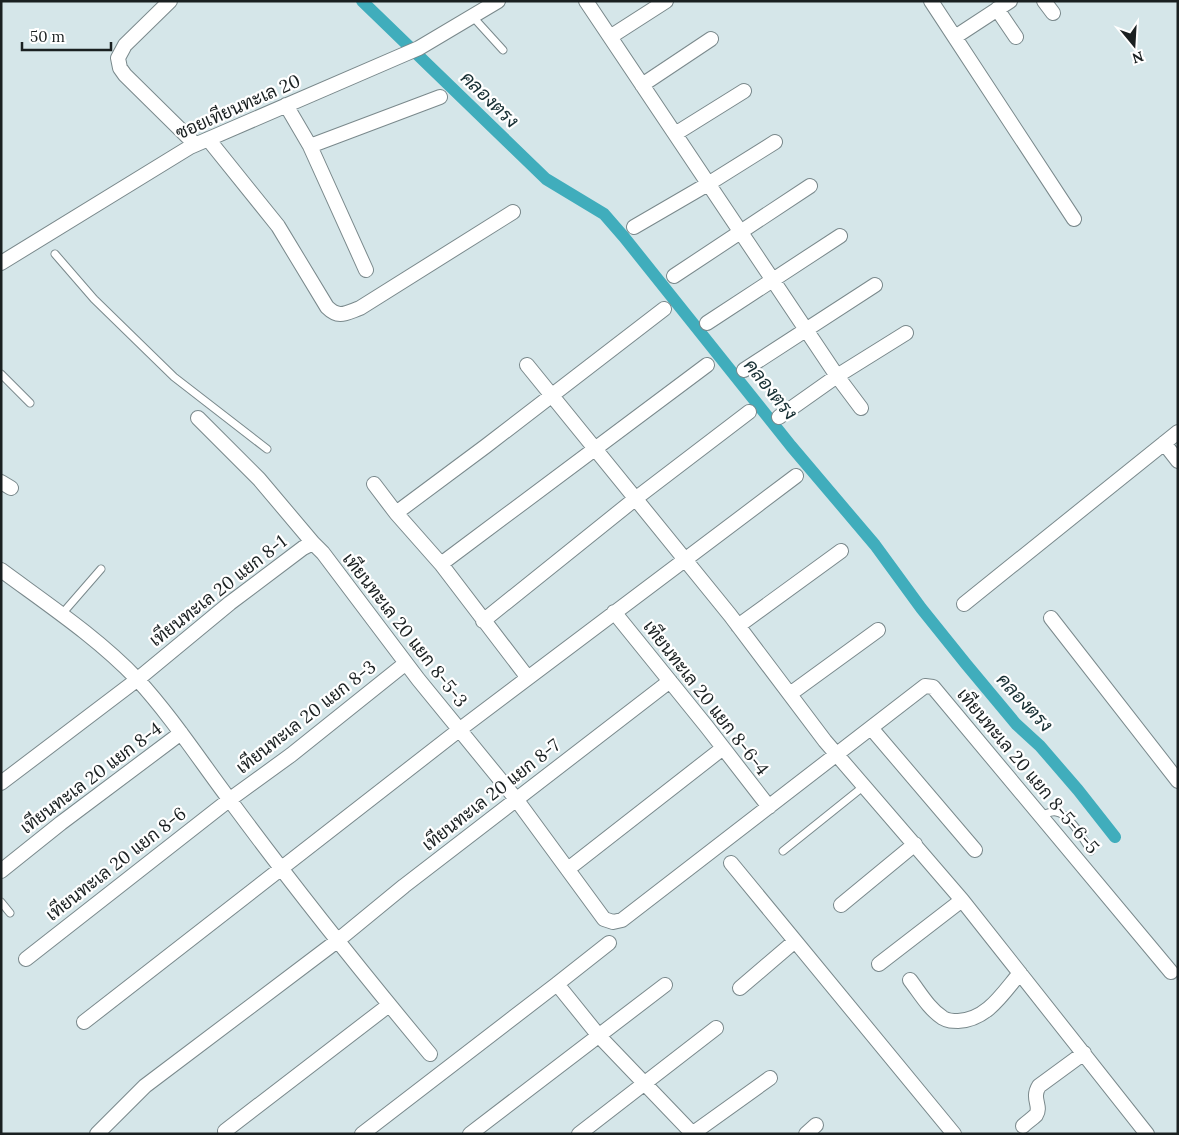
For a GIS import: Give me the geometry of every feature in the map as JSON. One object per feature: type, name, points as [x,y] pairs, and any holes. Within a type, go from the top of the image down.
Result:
[{"type":"street","points":[[170,1],[126,45],[118,58],[120,68],[125,75],[202,142],[278,226],[327,308],[332,313],[338,315],[360,308],[513,212]]},
{"type":"street","name":"ซอยเทียนทะเล 20","points":[[1,263],[43,241],[202,142],[419,48],[498,1]]},
{"type":"street","points":[[586,1],[837,376],[862,408]]},
{"type":"street","points":[[610,37],[666,1]]},
{"type":"street","points":[[932,1],[1074,219]]},
{"type":"street","points":[[955,37],[1010,1]]},
{"type":"street","points":[[1044,1],[1053,14]]},
{"type":"street","points":[[997,9],[1016,37]]},
{"type":"street","points":[[642,85],[711,39]]},
{"type":"street","points":[[675,134],[744,91]]},
{"type":"street","points":[[310,146],[440,97]]},
{"type":"street","points":[[286,105],[310,146],[366,270]]},
{"type":"street","points":[[634,227],[775,142]]},
{"type":"street","points":[[674,276],[810,186]]},
{"type":"street","points":[[708,323],[840,236]]},
{"type":"street","points":[[744,370],[875,285]]},
{"type":"street","points":[[396,513],[664,309]]},
{"type":"street","points":[[779,417],[837,376],[906,333]]},
{"type":"street","points":[[527,365],[738,626],[864,786],[962,900],[1147,1134]]},
{"type":"street","points":[[441,564],[707,365]]},
{"type":"street","points":[[484,620],[749,412]]},
{"type":"street","name":"เทียนทะเล 20 แยก 8-5-3","points":[[198,418],[259,479],[318,548],[406,663],[516,799],[568,869]]},
{"type":"street","points":[[964,604],[1178,432]]},
{"type":"street","points":[[1164,443],[1178,461]]},
{"type":"street","points":[[84,1022],[459,730],[796,476]]},
{"type":"street","points":[[374,484],[396,513],[441,564],[528,678]]},
{"type":"street","name":"เทียนทะเล 20 แยก 8-1","points":[[1,783],[138,679],[230,604],[303,548],[318,548]]},
{"type":"street","points":[[738,626],[841,551]]},
{"type":"street","points":[[1,570],[84,632],[138,679],[181,733],[229,800],[337,941],[430,1054]]},
{"type":"street","name":"เทียนทะเล 20 แยก 8-6-4","points":[[614,612],[768,807]]},
{"type":"street","points":[[1051,618],[1178,781]]},
{"type":"street","points":[[790,694],[878,630]]},
{"type":"street","name":"เทียนทะเล 20 แยก 8-3","points":[[229,800],[291,755],[406,663]]},
{"type":"street","name":"เทียนทะเล 20 แยก 8-7","points":[[97,1134],[145,1086],[337,941],[404,886],[670,681]]},
{"type":"street","name":"เทียนทะเล 20 แยก 8-5-6-5","points":[[568,869],[604,919],[613,922],[622,920],[925,686],[933,687],[1171,972]]},
{"type":"street","points":[[871,728],[975,850]]},
{"type":"street","name":"เทียนทะเล 20 แยก 8-4","points":[[1,871],[60,823],[181,733]]},
{"type":"street","points":[[568,869],[723,748]]},
{"type":"street","name":"เทียนทะเล 20 แยก 8-6","points":[[26,959],[229,800]]},
{"type":"street","points":[[841,905],[915,844]]},
{"type":"street","points":[[731,863],[954,1134]]},
{"type":"street","points":[[879,964],[962,900]]},
{"type":"street","points":[[740,988],[795,941]]},
{"type":"street","points":[[362,1134],[609,943]]},
{"type":"street","points":[[910,980],[941,1017],[948,1021],[964,1021],[980,1016],[986,1011],[1020,973]]},
{"type":"street","points":[[557,984],[599,1036],[693,1134],[770,1078]]},
{"type":"street","points":[[470,1134],[665,985]]},
{"type":"street","points":[[225,1131],[389,1005]]},
{"type":"street","points":[[579,1134],[716,1028]]},
{"type":"street","points":[[1023,1126],[1038,1110],[1035,1100],[1039,1086],[1084,1053]]},
{"type":"lane","points":[[473,17],[503,50]]},
{"type":"lane","points":[[54,254],[94,299],[174,377],[267,449]]},
{"type":"lane","points":[[1,374],[30,403]]},
{"type":"lane","points":[[61,615],[101,569]]},
{"type":"lane","points":[[783,851],[864,786]]},
{"type":"lane","points":[[1041,815],[1056,811],[1068,817],[1091,851]]},
{"type":"lane","points":[[1,902],[10,914]]},
{"type":"waterway","name":"คลองตรง","points":[[362,1],[546,179],[604,214],[791,446],[875,545],[921,608],[966,664],[1016,724],[1040,746],[1078,790],[1115,837]]}]
